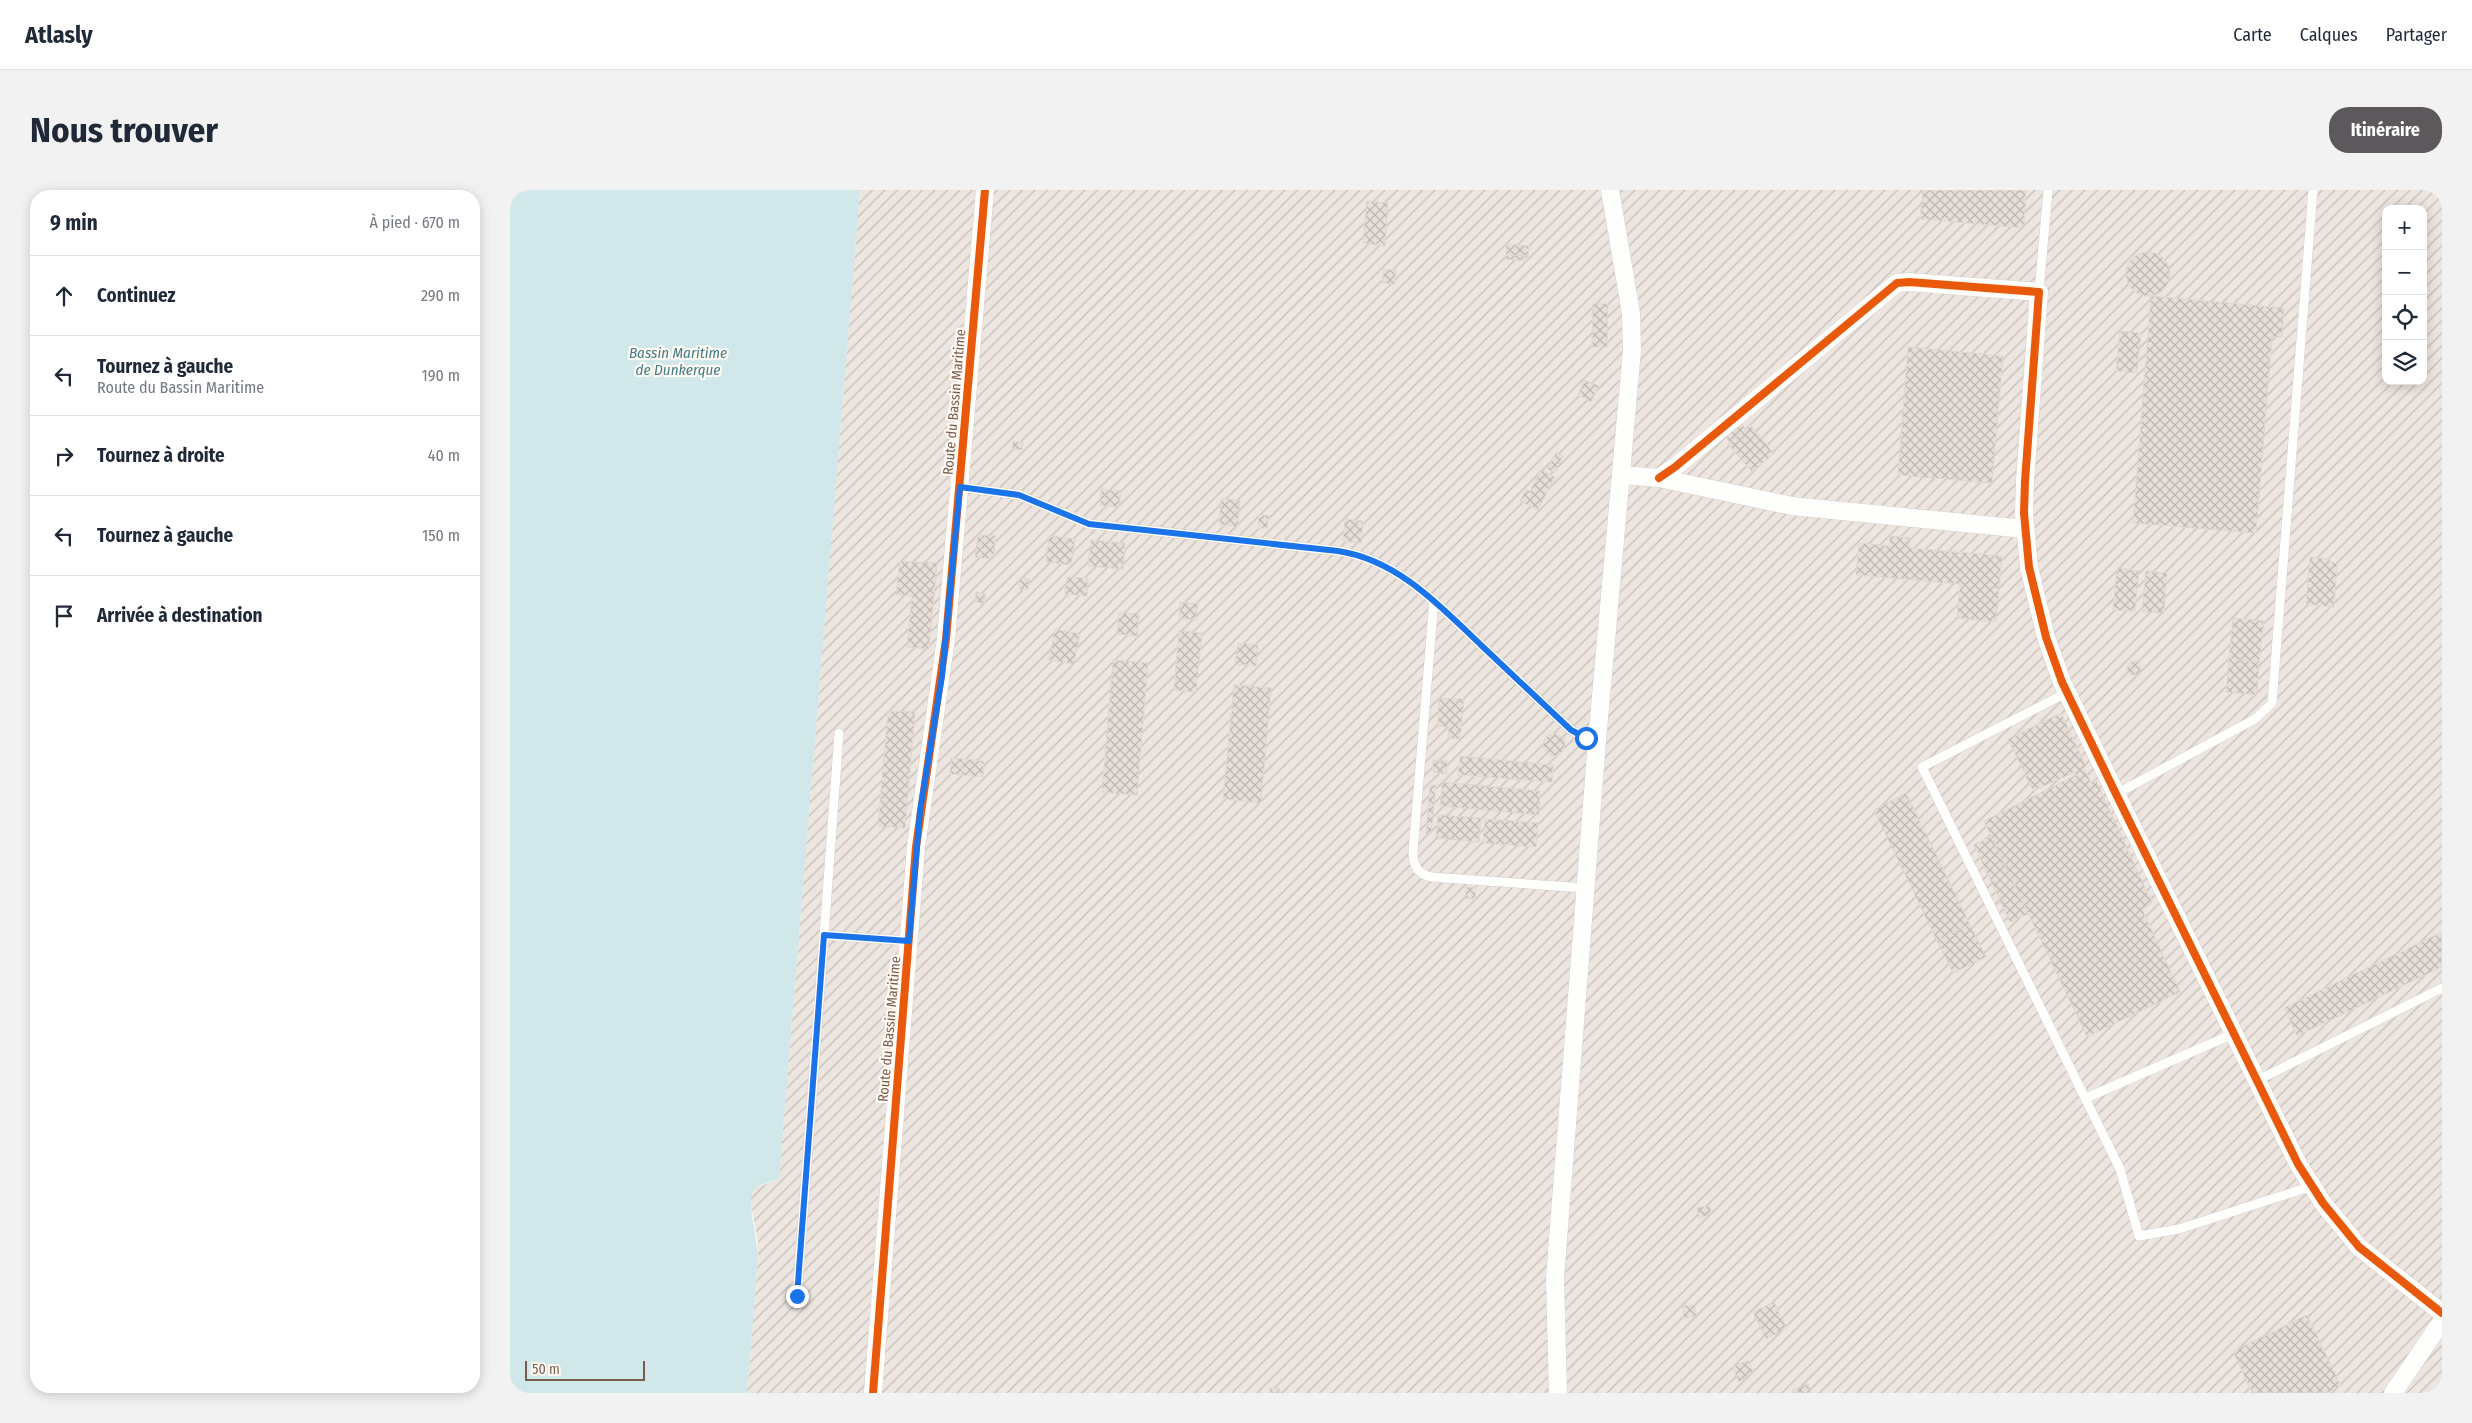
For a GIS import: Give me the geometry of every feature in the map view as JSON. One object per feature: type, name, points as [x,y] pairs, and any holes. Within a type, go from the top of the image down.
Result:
[{"type":"street","name":"Route du Bassin Maritime","points":[[873,1393],[920,811],[942,676],[960,487],[984,190]]},
{"type":"street","points":[[1558,1393],[1555,1278],[1597,741],[1622,474],[1632,337],[1630,301],[1610,190]]},
{"type":"street","points":[[1659,478],[1675,467],[1897,283],[1908,282],[2039,292],[2025,474],[2025,528],[2030,574],[2044,630],[2068,692],[2282,1136],[2312,1186],[2337,1221],[2359,1247],[2442,1313]]},
{"type":"street","points":[[1622,474],[1659,478],[1792,506],[2025,528]]},
{"type":"street","points":[[2393,1393],[2442,1321]]},
{"type":"lane","points":[[2039,292],[2048,190]]},
{"type":"lane","points":[[2116,794],[2255,719],[2272,703],[2313,190]]},
{"type":"lane","points":[[960,487],[1019,495],[1089,524],[1347,552],[1383,565],[1434,600],[1571,730],[1581,736],[1597,741]]},
{"type":"lane","points":[[1434,600],[1413,851],[1417,870],[1431,877],[1585,888]]},
{"type":"lane","points":[[2068,692],[1922,766],[2120,1169],[2139,1236],[2179,1229],[2312,1186]]},
{"type":"lane","points":[[797,1296],[839,733]]},
{"type":"lane","points":[[824,935],[909,941]]},
{"type":"lane","points":[[2256,1081],[2442,988]]},
{"type":"lane","points":[[2086,1098],[2233,1034]]},
{"type":"shaded area","points":[[860,190],[2442,190],[2442,1393],[747,1393],[758,1258],[758,1243],[750,1197],[755,1188],[779,1179]]},
{"type":"water","name":"Bassin Maritime de Dunkerque","points":[[510,190],[860,190],[779,1179],[759,1186],[754,1190],[751,1202],[758,1258],[747,1393],[510,1393]]},
{"type":"building","points":[[1923,190],[2026,190],[2024,228],[1920,219]]},
{"type":"building","points":[[1367,201],[1388,203],[1385,246],[1363,243]]},
{"type":"building","points":[[1506,244],[1529,246],[1528,256],[1506,255]]},
{"type":"building","points":[[2144,252],[2152,252],[2164,258],[2170,274],[2164,290],[2152,296],[2144,296],[2132,290],[2126,278],[2126,270],[2132,258]]},
{"type":"building","points":[[1506,255],[1528,256],[1527,261],[1505,259]]},
{"type":"building","points":[[1384,269],[1396,270],[1395,284],[1382,283]]},
{"type":"building","points":[[2151,296],[2284,308],[2282,337],[2272,337],[2256,533],[2133,523]]},
{"type":"building","points":[[1593,304],[1608,304],[1607,347],[1592,347]]},
{"type":"building","points":[[2120,331],[2141,333],[2137,373],[2116,371]]},
{"type":"building","points":[[1908,347],[2003,356],[1992,483],[1898,475]]},
{"type":"building","points":[[1585,380],[1599,386],[1591,402],[1578,395]]},
{"type":"building","points":[[1742,424],[1746,429],[1730,442],[1726,437]]},
{"type":"building","points":[[1750,425],[1774,454],[1752,472],[1728,444]]},
{"type":"building","points":[[1013,441],[1023,443],[1022,450],[1012,449]]},
{"type":"building","points":[[1556,453],[1563,456],[1555,473],[1547,469]]},
{"type":"building","points":[[1541,470],[1555,477],[1538,510],[1520,501],[1526,489],[1530,491]]},
{"type":"building","points":[[1101,489],[1121,491],[1119,507],[1100,505]]},
{"type":"building","points":[[1221,499],[1240,500],[1238,527],[1219,524]]},
{"type":"building","points":[[1259,514],[1269,516],[1267,528],[1258,528]]},
{"type":"building","points":[[1345,519],[1363,521],[1361,543],[1343,541]]},
{"type":"building","points":[[978,535],[982,535],[981,558],[975,557]]},
{"type":"building","points":[[982,535],[996,536],[993,559],[981,558]]},
{"type":"building","points":[[1049,536],[1075,539],[1071,565],[1046,562]]},
{"type":"building","points":[[1890,536],[1910,538],[1910,548],[2002,556],[1996,622],[1957,618],[1960,584],[1856,575],[1859,543],[1889,546]]},
{"type":"building","points":[[1091,540],[1125,543],[1123,569],[1088,566]]},
{"type":"building","points":[[2310,557],[2330,559],[2330,562],[2337,564],[2334,607],[2306,604]]},
{"type":"building","points":[[900,561],[937,563],[929,649],[907,647],[912,596],[896,595]]},
{"type":"building","points":[[2117,568],[2139,571],[2135,611],[2113,610]]},
{"type":"building","points":[[2146,571],[2167,573],[2164,613],[2142,612]]},
{"type":"building","points":[[1067,577],[1088,578],[1087,596],[1065,594]]},
{"type":"building","points":[[1020,578],[1029,579],[1028,590],[1019,589]]},
{"type":"building","points":[[976,592],[985,594],[985,604],[975,602]]},
{"type":"building","points":[[1180,602],[1198,604],[1196,620],[1179,618]]},
{"type":"building","points":[[1119,613],[1139,614],[1137,636],[1117,634]]},
{"type":"building","points":[[2233,618],[2264,621],[2259,663],[2229,658]]},
{"type":"building","points":[[1055,629],[1080,634],[1074,664],[1049,660]]},
{"type":"building","points":[[1179,631],[1202,633],[1196,692],[1174,690]]},
{"type":"building","points":[[1238,643],[1258,645],[1256,666],[1235,664]]},
{"type":"building","points":[[2229,658],[2259,663],[2257,695],[2226,692]]},
{"type":"building","points":[[1113,660],[1148,663],[1137,795],[1102,792]]},
{"type":"building","points":[[2134,661],[2139,663],[2141,668],[2139,673],[2134,675],[2129,673],[2127,668],[2129,663]]},
{"type":"building","points":[[1234,685],[1271,688],[1261,803],[1223,799]]},
{"type":"building","points":[[1439,698],[1464,699],[1460,739],[1448,738],[1449,727],[1438,726]]},
{"type":"building","points":[[888,711],[915,712],[905,828],[878,826]]},
{"type":"building","points":[[2061,713],[2086,766],[2084,768],[2091,782],[2096,780],[2152,903],[2142,909],[2180,992],[2087,1037],[1984,821],[2076,775],[2075,772],[2033,791],[2008,739]]},
{"type":"building","points":[[1554,734],[1564,741],[1565,745],[1558,755],[1554,756],[1544,749],[1543,745],[1550,735]]},
{"type":"building","points":[[1460,756],[1553,765],[1552,782],[1458,775]]},
{"type":"building","points":[[951,758],[963,759],[961,775],[950,774]]},
{"type":"building","points":[[963,759],[984,761],[983,777],[961,775]]},
{"type":"building","points":[[1433,760],[1447,761],[1447,774],[1433,772]]},
{"type":"building","points":[[1442,782],[1540,791],[1539,815],[1440,806]]},
{"type":"building","points":[[1430,785],[1436,785],[1431,834],[1426,834]]},
{"type":"building","points":[[1906,793],[1970,924],[1937,941],[1874,810]]},
{"type":"building","points":[[1438,815],[1481,818],[1479,842],[1436,838]]},
{"type":"building","points":[[1485,819],[1538,823],[1536,847],[1483,843]]},
{"type":"building","points":[[1991,836],[2028,914],[2010,922],[1974,845]]},
{"type":"building","points":[[1466,887],[1476,887],[1475,899],[1465,898]]},
{"type":"building","points":[[1970,924],[1986,957],[1953,973],[1937,941]]},
{"type":"building","points":[[2442,932],[2442,967],[2297,1036],[2284,1008]]},
{"type":"building","points":[[1710,1205],[1711,1214],[1699,1218],[1697,1208]]},
{"type":"building","points":[[1774,1302],[1787,1328],[1766,1339],[1753,1312]]},
{"type":"building","points":[[1695,1305],[1696,1316],[1684,1318],[1683,1306]]},
{"type":"building","points":[[2307,1315],[2341,1386],[2327,1393],[2252,1393],[2233,1351]]},
{"type":"building","points":[[1748,1360],[1753,1372],[1739,1382],[1732,1367]]},
{"type":"building","points":[[1808,1384],[1811,1393],[1793,1393],[1792,1390]]},
{"type":"building","points":[[1270,1388],[1280,1389],[1279,1393],[1270,1393]]},
{"type":"cycle path","points":[[873,1393],[916,847],[946,639],[985,190]]},
{"type":"cycle path","points":[[1659,478],[1675,467],[1897,283],[1909,282],[2039,292],[2024,513],[2029,567],[2046,637],[2062,682],[2298,1164],[2323,1203],[2359,1247],[2442,1313]]},
{"type":"route","points":[[797,1296],[824,935],[909,941],[920,811],[942,676],[960,487],[1019,495],[1089,524],[1347,552],[1373,560],[1404,578],[1432,598],[1571,730],[1586,738]]}]
